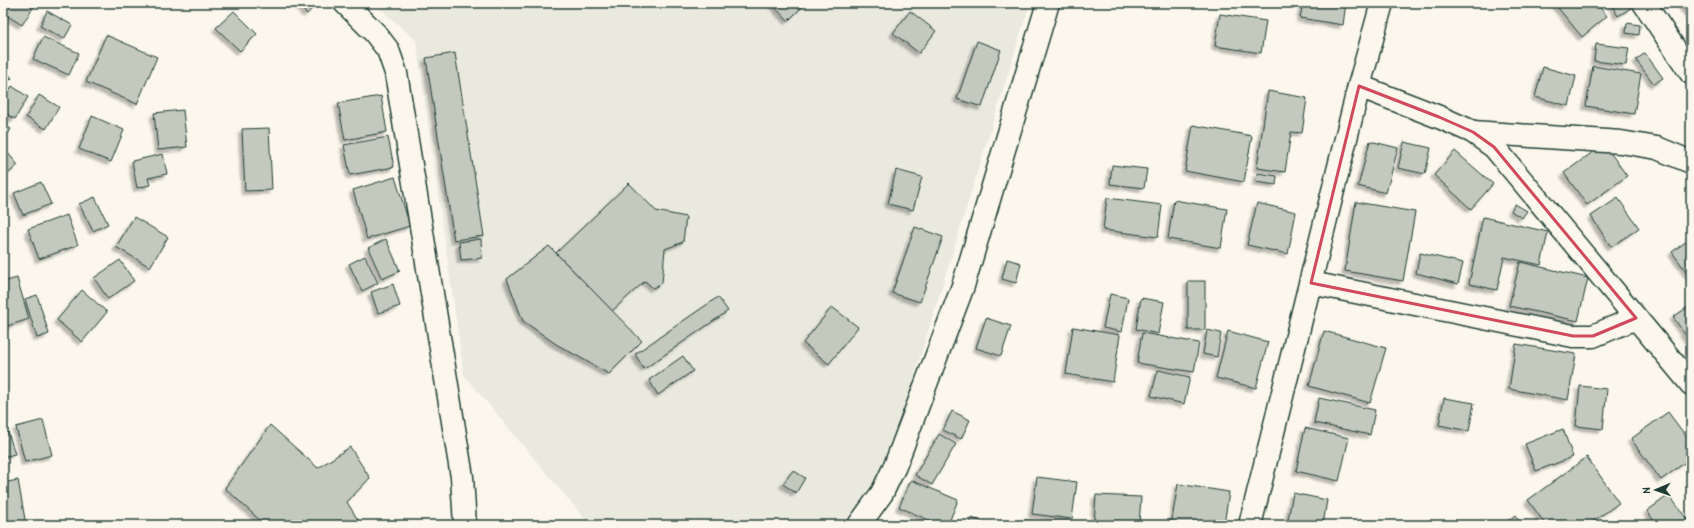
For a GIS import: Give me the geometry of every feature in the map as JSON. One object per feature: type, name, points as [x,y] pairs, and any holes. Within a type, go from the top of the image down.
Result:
[{"type":"street","points":[[346,3],[358,14],[388,50],[396,73],[462,477],[465,525]]},
{"type":"street","points":[[859,525],[882,493],[895,466],[963,286],[1048,3]]},
{"type":"street","points":[[1250,525],[1359,86],[1382,3]]},
{"type":"street","points":[[1644,3],[1691,73]]},
{"type":"street","points":[[1359,86],[1440,117],[1473,132],[1494,147],[1691,384]]},
{"type":"street","points":[[1473,132],[1621,142],[1657,148],[1691,162]]},
{"type":"street","points":[[1311,283],[1573,336],[1592,336],[1636,318]]},
{"type":"highlighted area","points":[[1359,86],[1473,132],[1494,147],[1636,318],[1593,336],[1573,336],[1311,283]]},
{"type":"shaded area","points":[[373,3],[1030,3],[876,499],[856,525],[590,525],[464,375],[416,40]]},
{"type":"building","points":[[3,3],[36,3],[22,25],[3,13]]},
{"type":"building","points":[[296,3],[317,3],[307,14]]},
{"type":"building","points":[[771,3],[806,3],[788,21]]},
{"type":"building","points":[[1303,3],[1346,3],[1343,25],[1300,18]]},
{"type":"building","points":[[1554,3],[1596,3],[1607,16],[1582,37]]},
{"type":"building","points":[[1611,3],[1628,3],[1631,8],[1618,16]]},
{"type":"building","points":[[1681,3],[1691,3],[1691,17]]},
{"type":"building","points":[[47,11],[72,25],[64,39],[40,26]]},
{"type":"building","points":[[234,11],[257,34],[240,51],[216,28]]},
{"type":"building","points":[[910,11],[936,31],[919,53],[893,33]]},
{"type":"building","points":[[1220,14],[1266,21],[1261,53],[1215,46]]},
{"type":"building","points":[[1627,23],[1640,25],[1639,35],[1626,33]]},
{"type":"building","points":[[106,35],[157,57],[137,104],[86,82]]},
{"type":"building","points":[[43,37],[79,53],[69,75],[33,59]]},
{"type":"building","points":[[977,41],[1001,50],[982,107],[957,99]]},
{"type":"building","points":[[1596,44],[1629,48],[1626,65],[1594,61]]},
{"type":"building","points":[[455,53],[484,236],[454,240],[426,58]]},
{"type":"building","points":[[1645,53],[1663,78],[1654,84],[1636,60]]},
{"type":"building","points":[[1593,66],[1641,74],[1634,114],[1586,106]]},
{"type":"building","points":[[1543,67],[1576,76],[1569,106],[1535,97]]},
{"type":"building","points":[[3,68],[12,78],[3,87]]},
{"type":"building","points":[[12,86],[28,97],[15,119],[3,112],[3,100]]},
{"type":"building","points":[[1268,91],[1307,98],[1302,133],[1291,132],[1285,172],[1257,168]]},
{"type":"building","points":[[39,95],[59,107],[46,129],[26,117]]},
{"type":"building","points":[[381,96],[387,132],[345,140],[338,103]]},
{"type":"building","points":[[183,110],[187,147],[158,150],[154,113]]},
{"type":"building","points":[[92,116],[124,130],[111,162],[79,149]]},
{"type":"building","points":[[3,125],[11,129],[3,142]]},
{"type":"building","points":[[1193,125],[1252,136],[1244,182],[1185,171]]},
{"type":"building","points":[[269,128],[272,190],[245,191],[242,129]]},
{"type":"building","points":[[388,137],[394,167],[350,175],[344,145]]},
{"type":"building","points":[[1370,141],[1398,148],[1386,193],[1358,186]]},
{"type":"building","points":[[1404,142],[1431,148],[1425,174],[1398,168]]},
{"type":"building","points":[[1604,144],[1627,176],[1587,205],[1564,173]]},
{"type":"building","points":[[1455,151],[1493,184],[1471,209],[1434,175]]},
{"type":"building","points":[[7,152],[18,165],[3,178],[3,156]]},
{"type":"building","points":[[163,154],[167,174],[148,178],[150,185],[137,188],[132,161]]},
{"type":"building","points":[[1112,165],[1147,169],[1144,188],[1110,184]]},
{"type":"building","points":[[896,170],[922,177],[913,210],[888,204]]},
{"type":"building","points":[[1257,173],[1277,176],[1276,185],[1256,182]]},
{"type":"building","points":[[395,177],[410,226],[367,239],[353,190]]},
{"type":"building","points":[[41,182],[51,204],[23,215],[14,193]]},
{"type":"building","points":[[629,183],[656,211],[686,217],[683,242],[665,249],[662,283],[653,288],[645,281],[612,311],[556,253]]},
{"type":"building","points":[[95,197],[108,224],[93,231],[79,204]]},
{"type":"building","points":[[1107,198],[1162,205],[1158,237],[1103,230]]},
{"type":"building","points":[[1618,198],[1639,228],[1611,247],[1591,216]]},
{"type":"building","points":[[1174,200],[1227,209],[1221,248],[1168,239]]},
{"type":"building","points":[[1356,202],[1415,212],[1403,281],[1345,271]]},
{"type":"building","points":[[1257,203],[1296,212],[1288,254],[1247,245]]},
{"type":"building","points":[[1515,204],[1527,211],[1522,218],[1511,211]]},
{"type":"building","points":[[67,215],[78,245],[39,259],[28,229]]},
{"type":"building","points":[[134,217],[168,237],[150,267],[116,247]]},
{"type":"building","points":[[1483,217],[1548,232],[1541,265],[1504,257],[1497,290],[1469,284]]},
{"type":"building","points":[[915,227],[943,237],[920,302],[892,293]]},
{"type":"building","points":[[1691,238],[1691,278],[1672,252]]},
{"type":"building","points":[[386,239],[400,271],[382,279],[368,248]]},
{"type":"building","points":[[481,239],[482,258],[461,260],[459,242]]},
{"type":"building","points":[[549,246],[642,341],[609,374],[556,344],[523,321],[507,279]]},
{"type":"building","points":[[1420,253],[1463,263],[1458,284],[1416,273]]},
{"type":"building","points":[[365,256],[378,283],[362,291],[349,264]]},
{"type":"building","points":[[1007,259],[1021,263],[1016,283],[1002,279]]},
{"type":"building","points":[[120,260],[134,281],[108,299],[94,278]]},
{"type":"building","points":[[1520,262],[1588,278],[1578,321],[1509,306]]},
{"type":"building","points":[[17,278],[29,319],[4,327],[3,282]]},
{"type":"building","points":[[1188,281],[1205,281],[1205,330],[1188,330]]},
{"type":"building","points":[[393,284],[400,306],[378,313],[371,292]]},
{"type":"building","points":[[82,290],[107,312],[82,342],[57,320]]},
{"type":"building","points":[[1110,294],[1128,298],[1122,332],[1103,328]]},
{"type":"building","points":[[37,295],[49,334],[37,338],[25,299]]},
{"type":"building","points":[[718,297],[728,311],[644,369],[635,354]]},
{"type":"building","points":[[1141,298],[1164,302],[1158,334],[1136,329]]},
{"type":"building","points":[[1691,305],[1691,343],[1673,317]]},
{"type":"building","points":[[832,307],[858,327],[829,364],[803,343]]},
{"type":"building","points":[[986,318],[1011,326],[1001,356],[976,348]]},
{"type":"building","points":[[1073,327],[1120,335],[1113,382],[1066,374]]},
{"type":"building","points":[[1207,330],[1221,333],[1217,357],[1203,354]]},
{"type":"building","points":[[1228,331],[1268,342],[1256,388],[1216,378]]},
{"type":"building","points":[[1324,331],[1386,348],[1370,403],[1309,386]]},
{"type":"building","points":[[1142,333],[1199,343],[1194,372],[1137,363]]},
{"type":"building","points":[[1516,344],[1576,354],[1568,400],[1509,389]]},
{"type":"building","points":[[683,356],[693,371],[658,395],[649,380]]},
{"type":"building","points":[[1158,370],[1190,377],[1184,404],[1151,396]]},
{"type":"building","points":[[1580,386],[1607,389],[1603,429],[1576,426]]},
{"type":"building","points":[[1319,398],[1375,410],[1370,435],[1314,423]]},
{"type":"building","points":[[1444,398],[1474,403],[1469,431],[1439,425]]},
{"type":"building","points":[[952,411],[970,420],[961,439],[943,430]]},
{"type":"building","points":[[1668,412],[1691,443],[1691,458],[1661,480],[1631,439]]},
{"type":"building","points":[[43,420],[52,455],[25,462],[16,427]]},
{"type":"building","points":[[270,425],[318,468],[350,447],[370,478],[347,502],[361,525],[265,525],[225,488]]},
{"type":"building","points":[[1305,428],[1349,438],[1339,481],[1296,471]]},
{"type":"building","points":[[1563,429],[1573,457],[1536,471],[1525,444]]},
{"type":"building","points":[[8,432],[15,454],[3,457],[3,434]]},
{"type":"building","points":[[939,434],[956,444],[932,485],[915,475]]},
{"type":"building","points":[[1587,457],[1619,503],[1588,525],[1546,525],[1528,500]]},
{"type":"building","points":[[793,470],[805,478],[796,493],[783,484]]},
{"type":"building","points":[[1037,477],[1077,482],[1072,519],[1032,514]]},
{"type":"building","points":[[18,480],[26,525],[3,525],[3,483]]},
{"type":"building","points":[[911,480],[958,500],[948,525],[940,525],[899,507]]},
{"type":"building","points":[[1178,484],[1229,492],[1224,525],[1171,525]]},
{"type":"building","points":[[1293,493],[1327,500],[1323,525],[1287,525]]},
{"type":"building","points":[[1096,495],[1141,497],[1139,525],[1094,524]]},
{"type":"building","points":[[1669,495],[1691,525],[1657,525],[1647,511]]},
{"type":"building","points":[[1515,515],[1522,525],[1503,525]]},
{"type":"building","points":[[971,518],[997,525],[969,525]]},
{"type":"building","points":[[1025,520],[1067,525],[1024,525]]}]
